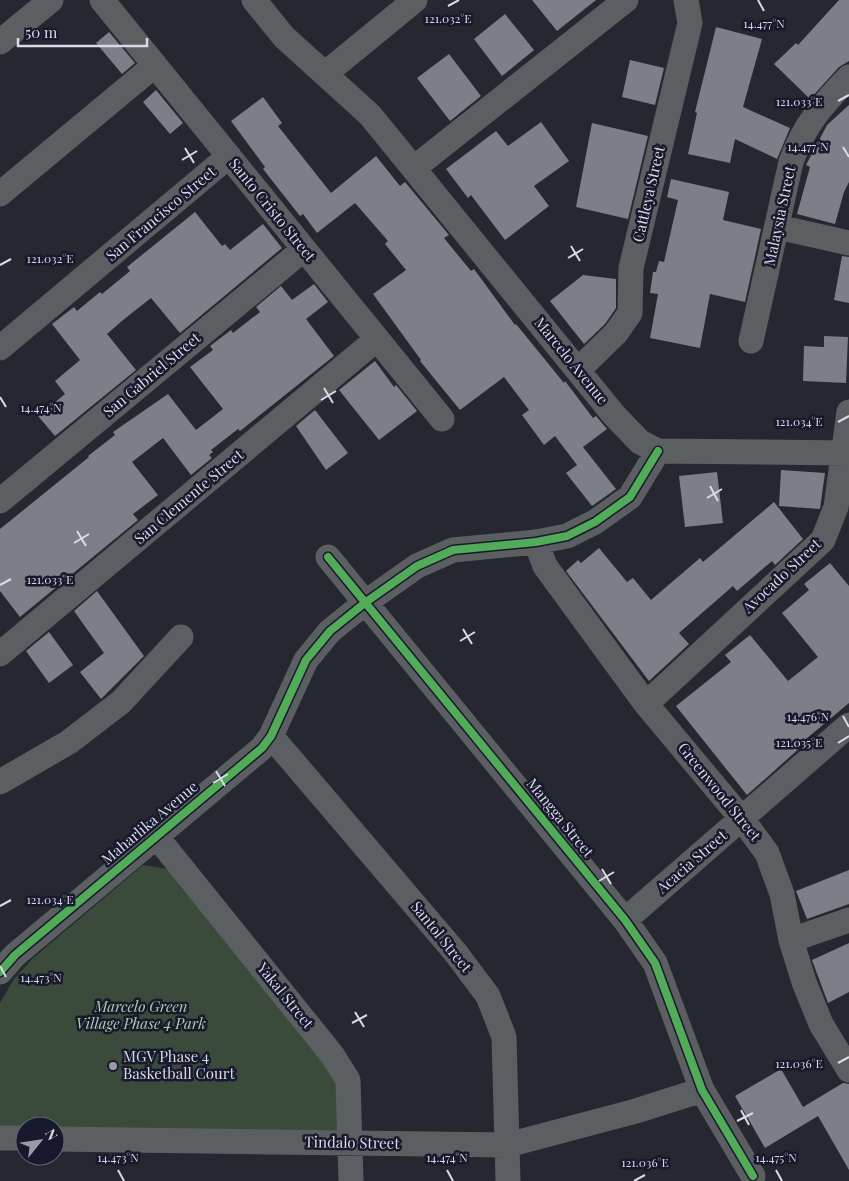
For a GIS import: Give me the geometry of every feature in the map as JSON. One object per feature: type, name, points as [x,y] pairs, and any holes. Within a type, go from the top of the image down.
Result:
[{"type":"street","points":[[0,42],[51,0]]},
{"type":"street","name":"Santo Cristo Street","points":[[102,0],[442,419]]},
{"type":"street","name":"Marcelo Avenue","points":[[254,0],[284,37],[326,73],[370,115],[614,415],[640,442],[658,451]]},
{"type":"street","points":[[326,73],[415,0]]},
{"type":"street","points":[[414,168],[626,0]]},
{"type":"street","name":"Cattleya Street","points":[[578,370],[616,333],[630,314],[631,268],[690,22],[686,0]]},
{"type":"street","points":[[0,194],[155,65]]},
{"type":"street","name":"Malaysia Street","points":[[751,342],[791,162],[799,139],[811,118],[849,77]]},
{"type":"street","name":"San Francisco Street","points":[[0,348],[229,156]]},
{"type":"street","points":[[778,227],[849,243]]},
{"type":"street","name":"San Gabriel Street","points":[[0,502],[304,249]]},
{"type":"street","name":"San Clemente Street","points":[[0,654],[377,339]]},
{"type":"street","name":"Avocado Street","points":[[646,704],[823,540],[836,507],[846,452],[849,412]]},
{"type":"street","points":[[658,451],[846,452]]},
{"type":"street","name":"Maharlika Avenue","points":[[0,972],[15,955],[262,748],[271,736],[306,660],[330,631],[366,602],[416,566],[452,550],[536,542],[567,536],[596,522],[630,497],[658,451]]},
{"type":"street","name":"Greenwood Street","points":[[536,542],[545,566],[646,704],[742,819],[767,853],[782,894],[791,940],[822,1024],[849,1070]]},
{"type":"street","name":"Mangga Street","points":[[328,557],[625,920],[658,970],[702,1090],[753,1176]]},
{"type":"street","points":[[0,782],[69,742],[122,702],[181,637]]},
{"type":"street","name":"Acacia Street","points":[[625,920],[849,725]]},
{"type":"street","name":"Santol Street","points":[[271,736],[455,952],[488,996],[504,1037],[508,1181]]},
{"type":"street","name":"Yakal Street","points":[[156,836],[333,1056],[348,1080],[351,1181]]},
{"type":"street","points":[[791,940],[849,920]]},
{"type":"street","name":"Tindalo Street","points":[[65,1139],[508,1145],[636,1112],[702,1090]]},
{"type":"street","points":[[0,1138],[15,1138]]},
{"type":"green space","name":"Marcelo Green Village Phase 4 Park","points":[[143,865],[167,869],[340,1084],[341,1131],[65,1128],[65,1116],[15,1116],[15,1127],[0,1127],[0,1003],[14,979],[32,959]]},
{"type":"building","points":[[532,0],[596,0],[557,31]]},
{"type":"building","points":[[839,0],[849,0],[849,61],[839,67],[810,99],[774,64],[796,43],[798,45]]},
{"type":"building","points":[[505,14],[534,50],[502,76],[474,39]]},
{"type":"building","points":[[716,27],[762,39],[743,107],[790,128],[777,159],[735,139],[730,163],[688,154],[697,113],[695,112]]},
{"type":"building","points":[[109,32],[135,63],[122,74],[96,43]]},
{"type":"building","points":[[449,54],[481,96],[450,121],[417,78]]},
{"type":"building","points":[[630,60],[664,68],[655,105],[622,97]]},
{"type":"building","points":[[156,90],[183,123],[170,134],[143,102]]},
{"type":"building","points":[[263,97],[282,123],[278,126],[331,193],[376,156],[400,186],[405,182],[449,235],[444,238],[471,271],[474,269],[515,325],[564,383],[565,381],[593,418],[596,416],[607,429],[583,447],[616,489],[592,506],[566,473],[577,465],[555,436],[544,445],[522,415],[529,410],[504,377],[460,410],[420,361],[373,294],[406,270],[385,244],[388,241],[355,203],[317,233],[303,214],[300,216],[263,169],[265,167],[231,121]]},
{"type":"building","points":[[849,105],[849,182],[844,192],[835,224],[797,214],[810,167],[806,165],[827,125]]},
{"type":"building","points":[[541,122],[569,161],[534,186],[549,206],[505,240],[471,195],[468,198],[446,169],[496,131],[508,146]]},
{"type":"building","points":[[592,123],[648,136],[628,219],[576,207]]},
{"type":"building","points":[[671,179],[729,192],[723,220],[761,229],[745,302],[710,294],[700,348],[650,338],[658,294],[650,293],[653,272],[656,272],[659,261],[664,262],[678,200],[667,197]]},
{"type":"building","points":[[195,212],[222,246],[225,244],[230,250],[263,224],[282,248],[180,333],[151,298],[123,320],[107,334],[136,370],[55,436],[38,416],[65,394],[55,381],[80,360],[52,324],[74,307],[77,311],[100,292],[102,294],[130,271],[127,267]]},
{"type":"building","points":[[842,256],[849,257],[849,303],[834,300]]},
{"type":"building","points":[[583,275],[616,279],[616,308],[605,324],[584,344],[550,301]]},
{"type":"building","points":[[314,284],[328,302],[306,319],[334,356],[240,431],[238,429],[211,450],[213,452],[209,455],[212,458],[191,475],[163,438],[132,462],[158,495],[133,514],[138,520],[20,617],[0,591],[0,529],[115,435],[113,432],[168,394],[196,430],[223,409],[190,367],[213,350],[210,346],[231,330],[233,333],[260,312],[256,307],[281,286],[292,300]]},
{"type":"building","points":[[824,336],[848,337],[846,383],[803,381],[804,346],[824,347]]},
{"type":"building","points":[[375,361],[394,387],[396,385],[417,411],[379,440],[339,390]]},
{"type":"building","points":[[315,410],[348,453],[326,470],[296,426]]},
{"type":"building","points":[[781,470],[825,473],[820,509],[779,506]]},
{"type":"building","points":[[717,472],[723,523],[685,527],[679,476]]},
{"type":"building","points":[[774,502],[803,539],[775,565],[772,561],[737,591],[733,586],[679,633],[689,644],[649,681],[566,571],[578,560],[581,563],[599,548],[627,582],[633,578],[651,600],[700,558],[703,562]]},
{"type":"building","points":[[830,563],[849,586],[849,703],[800,744],[802,746],[747,795],[676,706],[731,662],[725,655],[750,635],[788,681],[818,657],[782,613],[809,590],[804,584]]},
{"type":"building","points":[[97,591],[144,656],[101,699],[80,672],[104,653],[74,611]]},
{"type":"building","points":[[49,632],[73,665],[49,683],[26,651]]},
{"type":"building","points":[[849,870],[849,904],[807,919],[796,891]]},
{"type":"building","points":[[849,943],[849,992],[828,1003],[812,960]]},
{"type":"building","points":[[781,1069],[803,1107],[843,1083],[849,1084],[849,1170],[818,1116],[765,1148],[735,1096]]},
{"type":"cycle path","points":[[0,972],[15,955],[262,748],[271,736],[306,660],[330,631],[366,602],[417,566],[453,550],[536,542],[567,536],[595,522],[630,497],[658,451]]},
{"type":"cycle path","points":[[328,557],[625,920],[655,963],[702,1090],[753,1176]]},
{"type":"place","name":"MGV Phase 4 Basketball Court","points":[[113,1066]]}]
